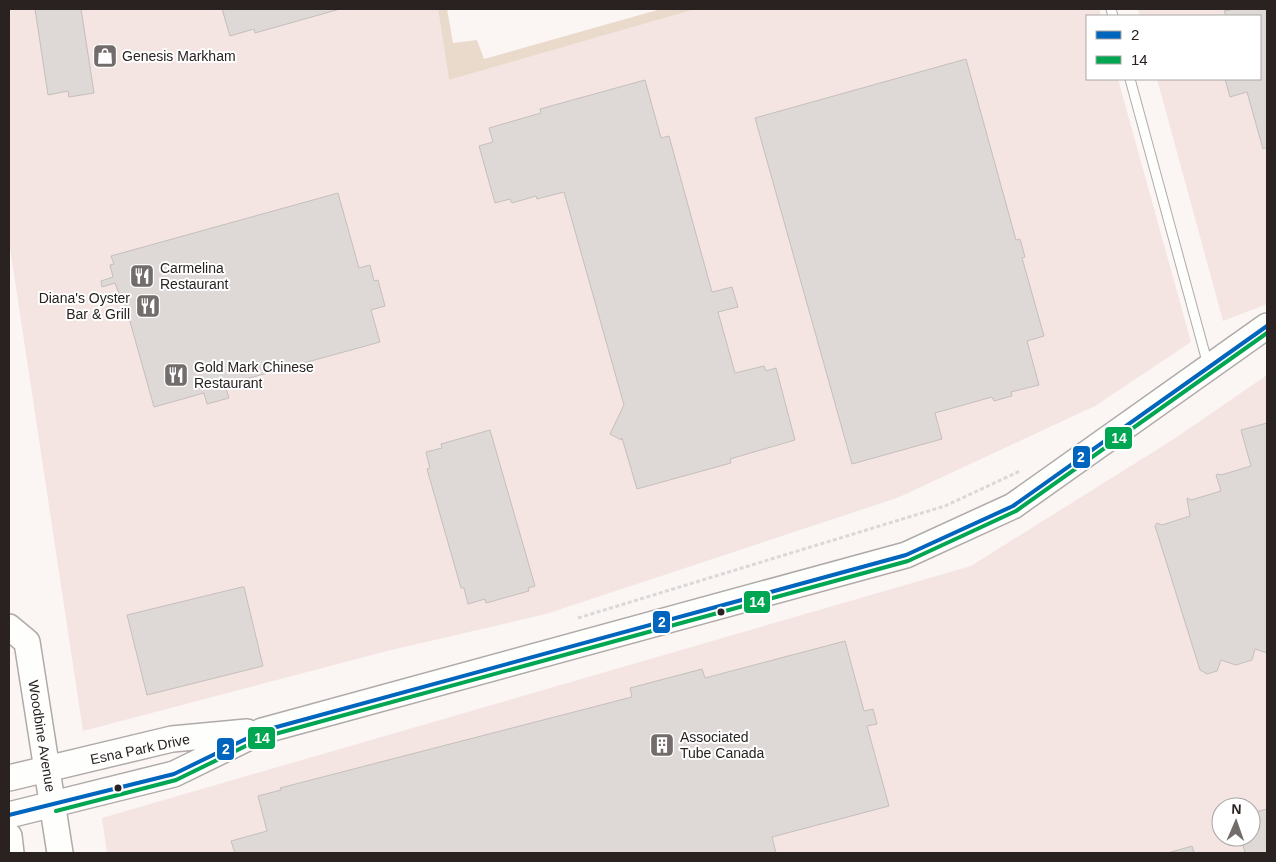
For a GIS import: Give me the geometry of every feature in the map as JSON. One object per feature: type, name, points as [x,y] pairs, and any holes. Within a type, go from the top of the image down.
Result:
[{"type":"main road","name":"Esna Park Drive","points":[[9,778],[172,739],[262,731],[906,555],[1013,506],[1267,326]]},
{"type":"main road","name":"Woodbine Avenue","points":[[9,627],[27,642],[60,853]]},
{"type":"main road","name":"Esna Park Drive","points":[[9,815],[174,774],[262,731]]},
{"type":"main road","points":[[9,836],[11,853]]},
{"type":"lane","points":[[1130,80],[1209,367]]},
{"type":"path","points":[[575,620],[945,506],[1024,468]]},
{"type":"shaded area","points":[[9,9],[438,9],[449,80],[696,9],[1099,9],[1101,15],[1086,15],[1086,80],[1118,80],[1191,342],[1095,406],[897,498],[546,614],[387,651],[83,731],[9,241]]},
{"type":"shaded area","points":[[438,9],[447,9],[453,43],[477,40],[484,59],[661,9],[696,9],[449,80]]},
{"type":"shaded area","points":[[1138,9],[1267,9],[1267,304],[1223,321],[1157,80],[1261,80],[1261,15],[1140,15]]},
{"type":"shaded area","points":[[1267,375],[1267,853],[107,853],[102,818],[971,566],[1174,439]]},
{"type":"building","points":[[35,9],[81,9],[94,93],[69,97],[68,91],[48,95]]},
{"type":"building","points":[[222,9],[340,9],[255,33],[254,29],[230,36]]},
{"type":"building","points":[[1234,9],[1267,9],[1267,147],[1263,149],[1247,92],[1230,97],[1225,80],[1261,80],[1261,15],[1226,15],[1224,11]]},
{"type":"building","points":[[966,59],[1016,240],[1020,239],[1025,257],[1022,258],[1044,336],[1027,341],[1039,385],[1011,392],[1012,396],[994,401],[992,397],[935,413],[942,439],[852,464],[755,118]]},
{"type":"building","points":[[645,80],[661,138],[669,136],[712,292],[732,287],[738,307],[718,312],[735,373],[764,366],[766,371],[776,368],[795,440],[730,459],[731,463],[637,489],[622,438],[621,440],[610,434],[624,405],[564,192],[537,199],[536,196],[512,203],[510,199],[495,203],[479,146],[493,142],[489,128],[541,113],[540,109]]},
{"type":"building","points":[[338,193],[359,268],[370,265],[374,281],[378,280],[385,306],[371,310],[380,342],[235,382],[236,385],[226,388],[229,398],[207,404],[204,393],[154,407],[122,293],[119,294],[115,283],[102,287],[101,281],[113,277],[110,265],[114,264],[111,256]]},
{"type":"building","points":[[1267,423],[1267,653],[1255,649],[1252,660],[1236,665],[1221,660],[1217,671],[1207,674],[1200,670],[1155,526],[1157,523],[1162,525],[1190,516],[1187,498],[1191,500],[1221,491],[1216,475],[1251,466],[1241,430]]},
{"type":"building","points":[[490,430],[535,586],[528,588],[529,591],[486,603],[485,599],[468,604],[464,588],[461,588],[427,469],[430,468],[426,452],[442,448],[441,444]]},
{"type":"building","points":[[244,587],[263,666],[147,695],[127,615]]},
{"type":"building","name":"Associated Tube Canada","points":[[845,641],[864,711],[873,709],[877,724],[867,726],[889,806],[772,837],[776,853],[235,853],[231,841],[267,831],[258,796],[281,790],[280,788],[632,697],[630,688],[702,669],[705,678]]},
{"type":"building","points":[[1267,809],[1267,853],[1245,853],[1244,847],[1261,847],[1261,810]]},
{"type":"building","points":[[1192,846],[1194,853],[1168,853]]},
{"type":"transit line","name":"2","points":[[9,815],[174,774],[262,731],[906,555],[1013,506],[1267,326]]},
{"type":"transit line","name":"14","points":[[56,811],[176,780],[264,737],[908,561],[1016,511],[1267,333]]},
{"type":"place","name":"Genesis Markham","points":[[105,56]]},
{"type":"place","name":"Carmelina Restaurant","points":[[142,276]]},
{"type":"place","name":"Diana's Oyster Bar & Grill","points":[[148,306]]},
{"type":"place","name":"Gold Mark Chinese Restaurant","points":[[176,375]]},
{"type":"place","name":"Associated Tube Canada","points":[[662,745]]}]
